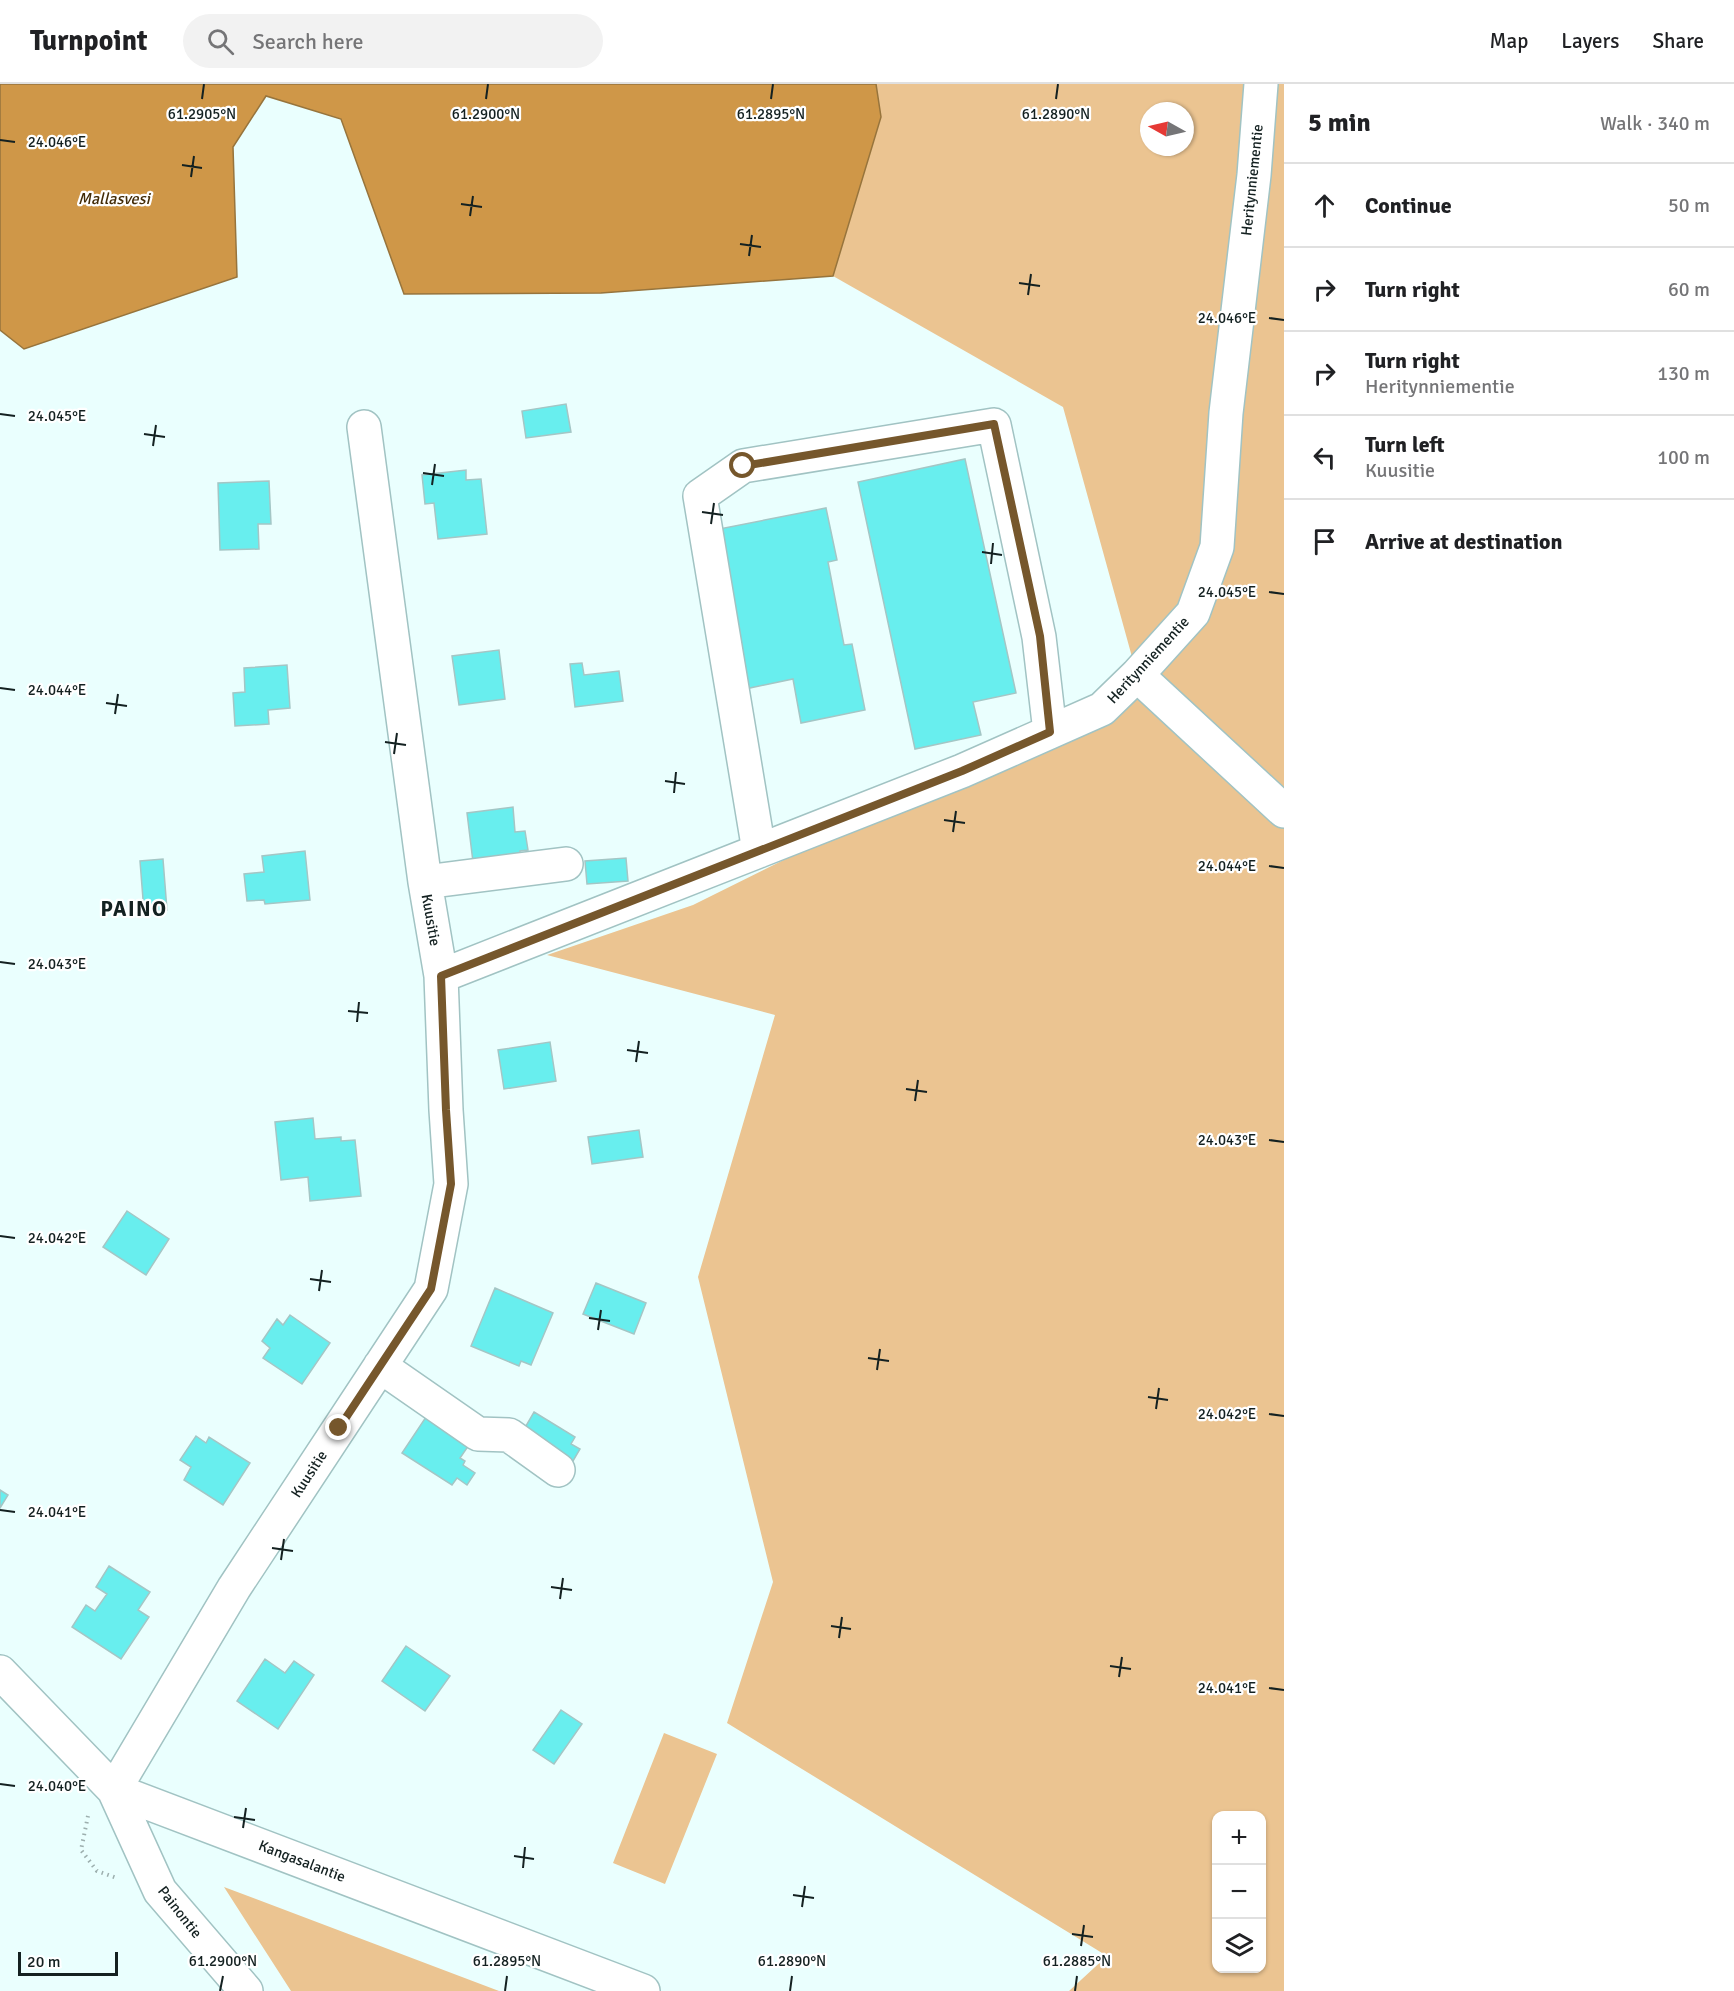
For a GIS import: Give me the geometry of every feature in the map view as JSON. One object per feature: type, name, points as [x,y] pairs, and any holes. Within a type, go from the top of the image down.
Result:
[{"type":"street","name":"Heritynniementie","points":[[441,976],[962,771],[1102,709],[1137,675],[1193,613],[1217,547],[1226,413],[1254,175],[1261,84]]},
{"type":"street","points":[[759,851],[700,496],[743,466],[994,424],[1040,636],[1050,732]]},
{"type":"street","name":"Kuusitie","points":[[114,1790],[234,1588],[431,1289],[451,1184],[441,976],[425,882],[364,427]]},
{"type":"street","points":[[1137,675],[1284,811]]},
{"type":"street","points":[[425,882],[566,864]]},
{"type":"street","points":[[380,1366],[478,1434],[509,1436],[558,1470]]},
{"type":"street","name":"Kangasalantie","points":[[0,1672],[114,1790],[643,1991]]},
{"type":"street","name":"Painontie","points":[[114,1790],[160,1891],[246,1991]]},
{"type":"shaded area","points":[[876,84],[1284,84],[1284,1991],[1069,1991],[1107,1956],[727,1723],[773,1582],[698,1277],[775,1015],[547,955],[693,905],[962,771],[1137,675],[1063,407],[833,276],[881,117]]},
{"type":"shaded area","points":[[664,1733],[717,1754],[665,1884],[613,1863]]},
{"type":"shaded area","points":[[224,1887],[499,1991],[291,1991]]},
{"type":"water","name":"Mallasvesi","points":[[0,84],[876,84],[881,117],[833,276],[601,293],[404,294],[341,119],[266,96],[233,147],[237,277],[24,349],[0,330]]},
{"type":"building","points":[[566,404],[571,432],[526,438],[522,411]]},
{"type":"building","points":[[965,459],[1016,693],[973,702],[981,735],[915,749],[858,482]]},
{"type":"building","points":[[466,470],[466,480],[481,479],[487,534],[438,539],[434,503],[425,504],[422,475]]},
{"type":"building","points":[[269,481],[271,524],[258,524],[259,549],[220,550],[218,483]]},
{"type":"building","points":[[826,508],[837,560],[828,562],[844,645],[852,644],[865,710],[801,723],[793,679],[745,689],[714,530]]},
{"type":"building","points":[[499,650],[505,699],[459,705],[452,656]]},
{"type":"building","points":[[582,663],[584,675],[619,671],[623,701],[575,707],[570,664]]},
{"type":"building","points":[[287,665],[290,708],[268,710],[269,724],[235,726],[233,693],[245,692],[244,668]]},
{"type":"building","points":[[513,807],[515,832],[525,831],[528,850],[520,851],[520,857],[473,862],[467,813]]},
{"type":"building","points":[[305,851],[310,900],[265,904],[264,900],[247,901],[244,874],[264,872],[262,856]]},
{"type":"building","points":[[626,858],[628,881],[587,884],[585,861]]},
{"type":"building","points":[[163,859],[167,910],[144,912],[140,861]]},
{"type":"building","points":[[550,1042],[556,1081],[504,1089],[498,1050]]},
{"type":"building","points":[[313,1118],[315,1139],[341,1137],[341,1141],[355,1140],[361,1196],[310,1201],[308,1177],[281,1180],[275,1122]]},
{"type":"building","points":[[639,1130],[643,1157],[592,1164],[588,1137]]},
{"type":"building","points":[[127,1211],[169,1239],[146,1275],[103,1247]]},
{"type":"building","points":[[596,1283],[646,1303],[634,1334],[583,1314]]},
{"type":"building","points":[[495,1288],[553,1313],[531,1365],[521,1361],[519,1366],[471,1346]]},
{"type":"building","points":[[290,1315],[330,1343],[302,1384],[263,1358],[270,1348],[262,1341],[277,1319],[283,1325]]},
{"type":"building","points":[[534,1412],[575,1437],[571,1444],[580,1449],[573,1461],[523,1431]]},
{"type":"building","points":[[428,1414],[471,1442],[460,1458],[465,1461],[463,1465],[475,1473],[467,1485],[457,1478],[452,1485],[402,1453]]},
{"type":"building","points":[[196,1436],[206,1443],[209,1437],[250,1463],[223,1505],[184,1480],[191,1467],[180,1460]]},
{"type":"building","points":[[0,1490],[8,1495],[0,1508]]},
{"type":"building","points":[[109,1566],[150,1592],[138,1610],[149,1617],[121,1659],[72,1627],[86,1605],[95,1611],[107,1594],[96,1587]]},
{"type":"building","points":[[406,1646],[450,1676],[425,1711],[382,1681]]},
{"type":"building","points":[[265,1659],[285,1673],[294,1661],[314,1675],[278,1729],[237,1701]]},
{"type":"building","points":[[561,1710],[582,1724],[554,1764],[533,1750]]},
{"type":"district","name":"PAINO","points":[[134,909]]},
{"type":"route","points":[[339,1428],[431,1289],[451,1184],[441,976],[962,771],[1050,732],[1040,636],[994,424],[743,466]]}]
